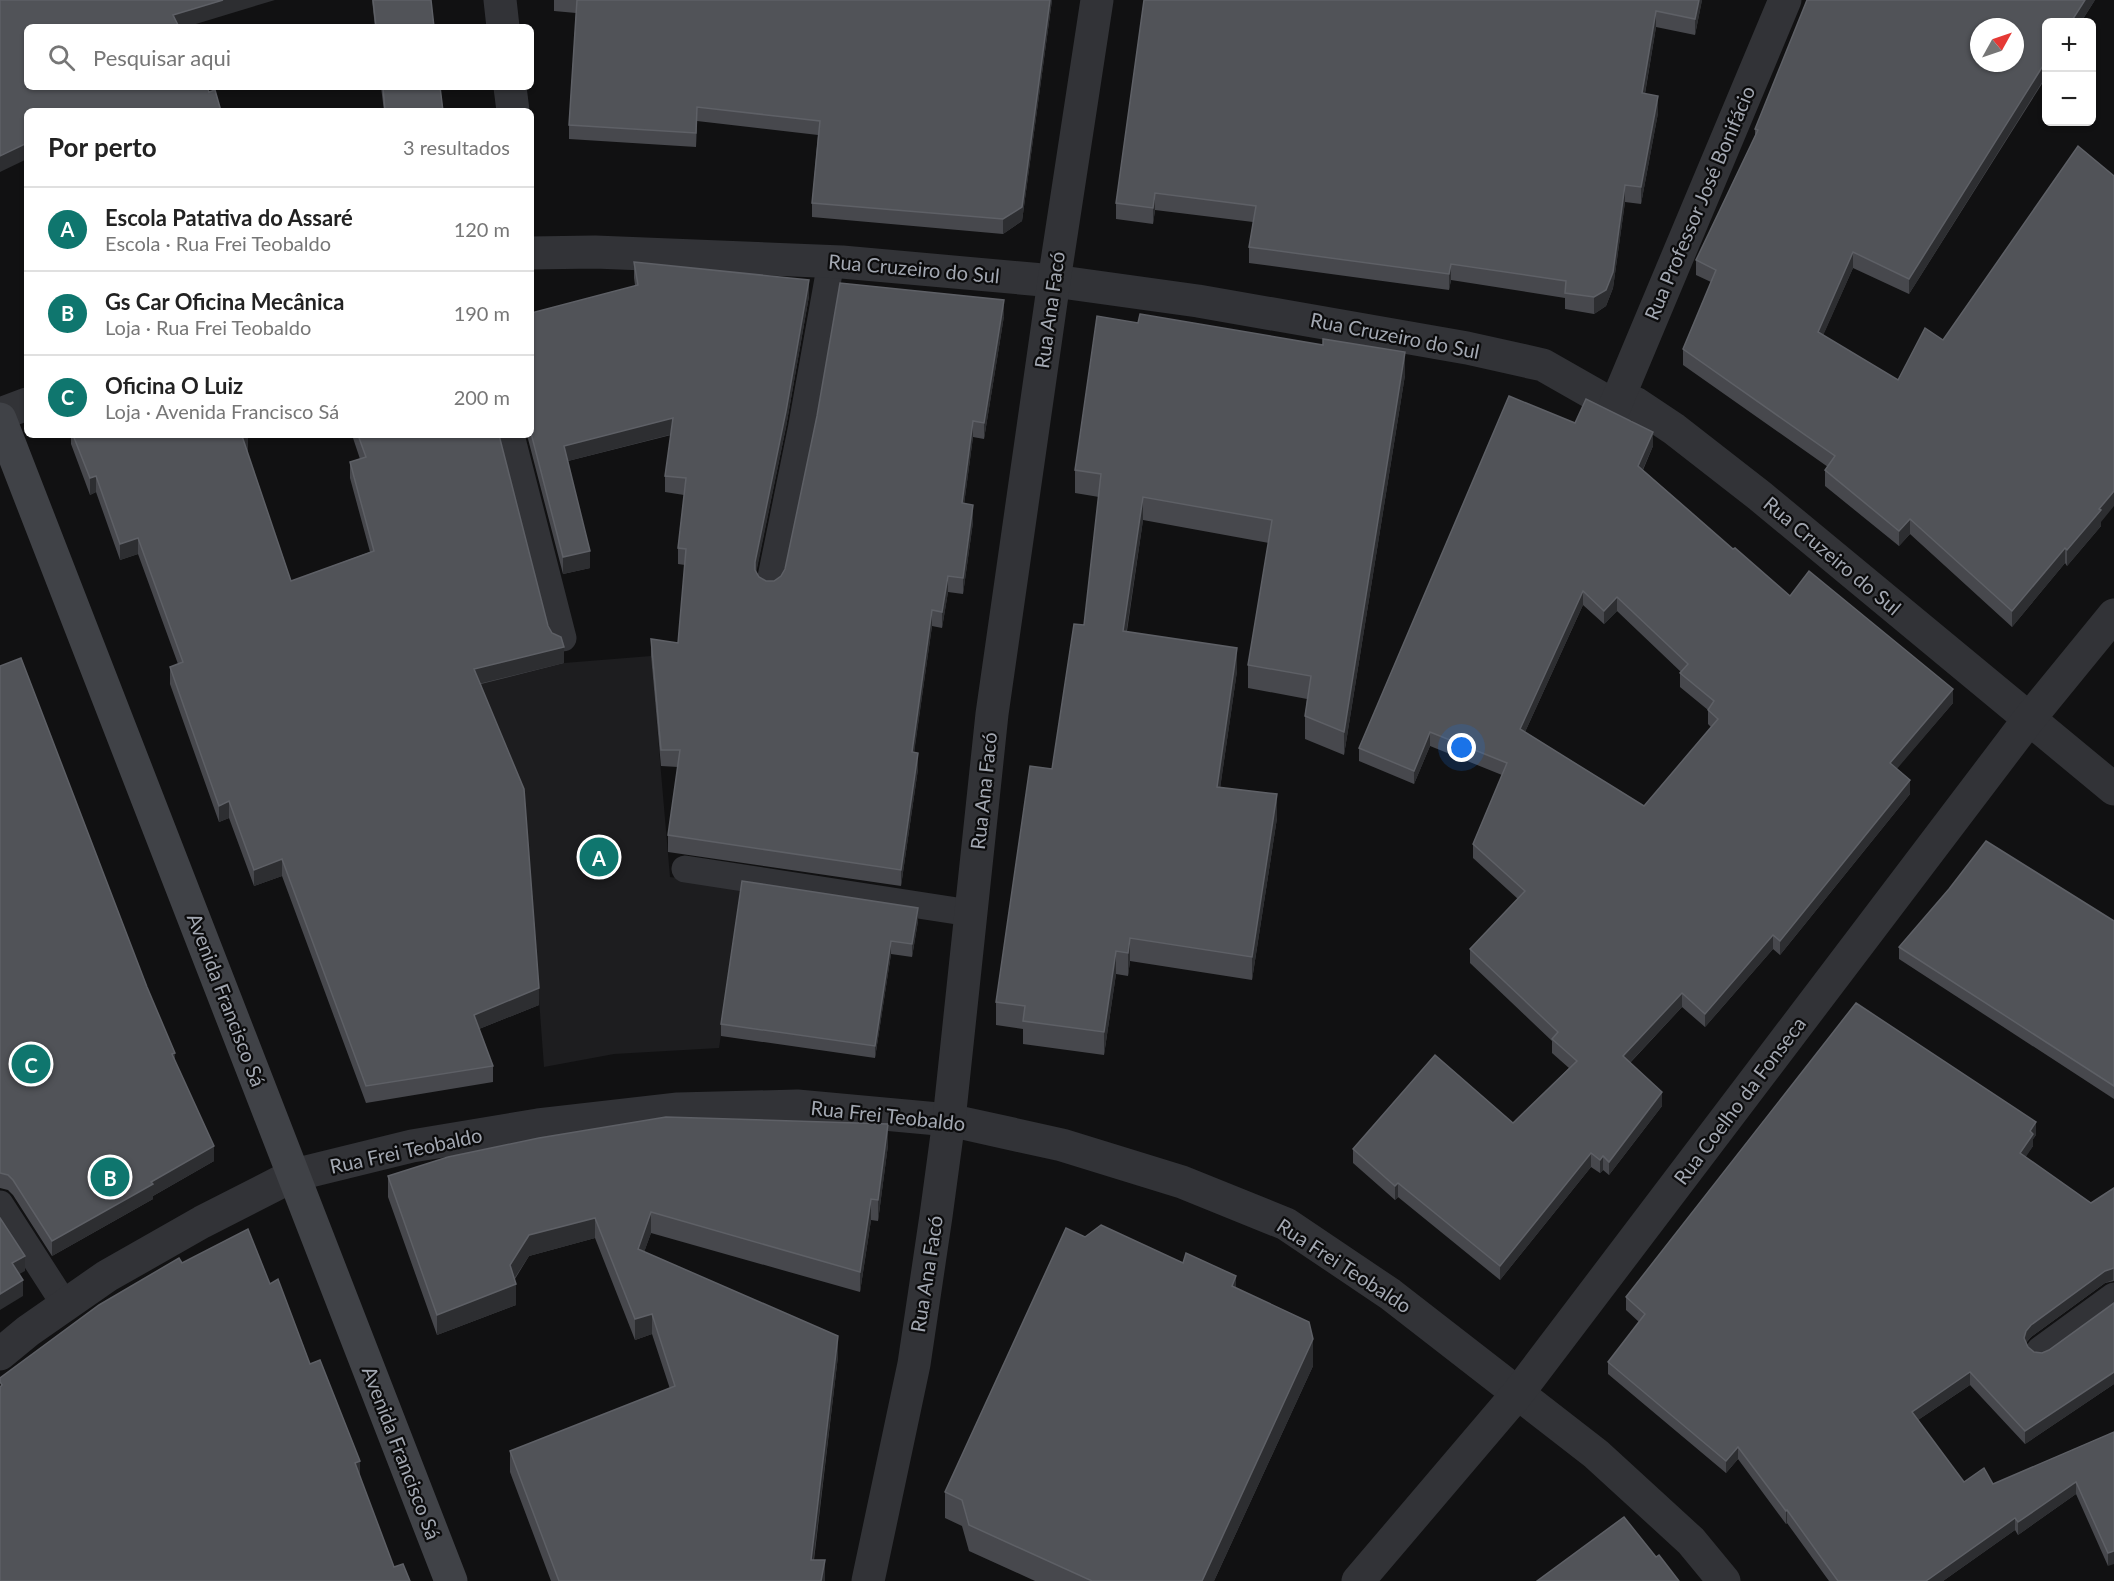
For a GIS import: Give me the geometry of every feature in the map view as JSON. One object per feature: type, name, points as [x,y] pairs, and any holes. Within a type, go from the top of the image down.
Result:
[{"type":"main road","name":"Avenida Francisco Sá","points":[[0,419],[451,1581]]},
{"type":"street","points":[[500,0],[503,24]]},
{"type":"street","name":"Rua Ana Facó","points":[[868,1581],[914,1364],[949,1119],[992,714],[1097,0]]},
{"type":"street","name":"Rua Professor José Bonifácio","points":[[1615,406],[1785,0]]},
{"type":"street","points":[[510,90],[513,108]]},
{"type":"street","name":"Rua Cruzeiro do Sul","points":[[534,253],[595,252],[831,262],[1054,281],[1198,301],[1489,353],[1543,365],[1615,406],[1635,403],[1674,429],[1760,496],[2114,789]]},
{"type":"street","points":[[0,414],[24,405]]},
{"type":"street","name":"Rua Coelho da Fonseca","points":[[1358,1581],[1518,1393],[2029,719],[2114,615]]},
{"type":"street","name":"Rua Frei Teobaldo","points":[[0,1354],[107,1276],[202,1222],[294,1175],[423,1144],[538,1125],[678,1109],[797,1106],[949,1119],[1062,1145],[1182,1182],[1286,1224],[1390,1294],[1596,1454],[1691,1541],[1724,1581]]},
{"type":"lane","points":[[770,582],[801,430],[831,262]]},
{"type":"lane","points":[[512,438],[563,638]]},
{"type":"lane","points":[[685,869],[970,913]]},
{"type":"lane","points":[[0,1204],[65,1305]]},
{"type":"lane","points":[[2040,1350],[2114,1296]]},
{"type":"shaded area","points":[[651,656],[670,877],[743,888],[719,1048],[614,1054],[544,1067],[527,837],[467,686],[564,663]]},
{"type":"building","points":[[0,0],[223,0],[173,15],[178,24],[24,24],[24,90],[208,90],[209,92],[215,90],[220,108],[24,108],[24,144],[0,156]]},
{"type":"building","points":[[373,0],[431,0],[434,24],[376,24]]},
{"type":"building","points":[[577,0],[1050,0],[1022,207],[1003,219],[812,203],[820,121],[697,107],[696,133],[569,125]]},
{"type":"building","points":[[1144,0],[1699,0],[1695,19],[1656,11],[1642,93],[1658,96],[1641,187],[1625,185],[1613,272],[1606,290],[1594,297],[1565,293],[1566,281],[1451,264],[1449,274],[1249,247],[1256,206],[1155,193],[1153,208],[1116,203]]},
{"type":"building","points":[[1807,0],[2085,0],[2074,18],[2042,18],[2042,67],[1909,279],[1853,252],[1818,332],[1898,380],[1925,328],[1943,340],[2078,146],[2114,176],[2114,491],[2067,550],[2065,548],[2012,611],[1910,519],[1899,531],[1825,470],[1835,456],[1683,349],[1716,270],[1696,260],[1758,130],[1755,129]]},
{"type":"building","points":[[383,90],[440,90],[443,108],[385,108]]},
{"type":"building","points":[[634,262],[809,280],[786,411],[755,562],[755,570],[759,577],[766,581],[774,581],[785,569],[817,416],[840,283],[1004,300],[984,423],[973,421],[962,503],[973,505],[963,578],[948,576],[942,612],[932,610],[912,752],[918,753],[901,870],[668,835],[680,750],[661,750],[651,639],[678,643],[686,549],[678,548],[686,478],[665,476],[673,418],[564,446],[590,551],[563,557],[532,438],[534,312],[638,285]]},
{"type":"building","points":[[1140,314],[1323,345],[1323,339],[1405,352],[1344,732],[1305,716],[1311,676],[1248,665],[1272,520],[1143,497],[1123,631],[1237,648],[1217,787],[1277,794],[1252,957],[1130,938],[1128,953],[1116,951],[1104,1032],[1023,1021],[1025,1006],[996,1002],[1030,766],[1052,769],[1074,624],[1084,625],[1101,474],[1075,470],[1097,316],[1138,323]]},
{"type":"building","points":[[1509,396],[1575,423],[1586,399],[1653,432],[1638,466],[1733,549],[1735,548],[1790,596],[1809,571],[1953,689],[1890,763],[1910,780],[1780,941],[1773,935],[1705,1014],[1682,993],[1623,1056],[1662,1092],[1609,1162],[1603,1156],[1600,1160],[1591,1153],[1500,1266],[1398,1183],[1395,1186],[1353,1149],[1435,1055],[1513,1123],[1577,1061],[1552,1039],[1558,1032],[1470,949],[1525,891],[1473,844],[1507,763],[1430,732],[1414,771],[1359,748]],"holes":[[[1583,591],[1604,611],[1617,597],[1688,664],[1680,673],[1714,701],[1708,710],[1718,719],[1644,806],[1520,729]]]},
{"type":"building","points":[[74,438],[243,438],[291,581],[374,551],[350,462],[366,457],[359,438],[500,438],[548,626],[552,633],[561,637],[564,647],[474,669],[524,789],[539,988],[474,1015],[493,1066],[366,1086],[282,859],[254,870],[229,801],[219,806],[170,667],[183,662],[138,538],[120,544],[96,476],[90,478]]},
{"type":"building","points":[[21,658],[147,987],[175,1053],[172,1054],[214,1146],[151,1182],[153,1184],[52,1241],[13,1180],[8,1175],[0,1173],[0,666]]},
{"type":"building","points":[[1986,841],[2114,921],[2114,1086],[1899,947],[1949,889]]},
{"type":"building","points":[[742,881],[918,908],[912,944],[891,941],[875,1046],[721,1024]]},
{"type":"building","points":[[1856,1003],[2036,1122],[2030,1131],[2033,1134],[2020,1153],[2091,1203],[2114,1188],[2114,1268],[2105,1271],[2031,1325],[2024,1338],[2028,1347],[2034,1352],[2042,1353],[2114,1303],[2114,1372],[2025,1431],[1970,1372],[1912,1412],[1964,1482],[1984,1468],[1993,1484],[2114,1432],[2114,1551],[2108,1553],[2076,1482],[2018,1522],[2015,1518],[1926,1581],[1838,1581],[1738,1447],[1726,1461],[1608,1362],[1645,1314],[1626,1297]]},
{"type":"building","points":[[666,1117],[888,1124],[878,1200],[871,1199],[860,1272],[651,1212],[638,1249],[838,1336],[811,1560],[825,1560],[821,1581],[559,1581],[510,1451],[675,1386],[652,1314],[635,1319],[595,1218],[529,1235],[510,1265],[516,1284],[437,1315],[388,1176],[448,1157],[539,1138]]},
{"type":"building","points":[[0,1218],[25,1256],[12,1263],[23,1280],[0,1294]]},
{"type":"building","points":[[1101,1225],[1183,1263],[1186,1253],[1236,1276],[1232,1286],[1309,1322],[1313,1339],[1202,1581],[1092,1581],[969,1525],[962,1500],[945,1492],[1066,1228],[1085,1237]]},
{"type":"building","points":[[248,1229],[270,1284],[278,1279],[310,1364],[320,1360],[360,1461],[355,1463],[394,1567],[403,1564],[410,1581],[0,1581],[0,1387],[2,1385],[0,1378],[99,1305],[179,1258],[182,1263]]},
{"type":"building","points":[[1624,1517],[1656,1557],[1659,1555],[1679,1581],[1537,1581]]},
{"type":"place","name":"Escola Patativa do Assaré","points":[[599,857]]},
{"type":"place","name":"Oficina O Luiz","points":[[31,1064]]},
{"type":"place","name":"Gs Car Oficina Mecânica","points":[[110,1177]]}]
